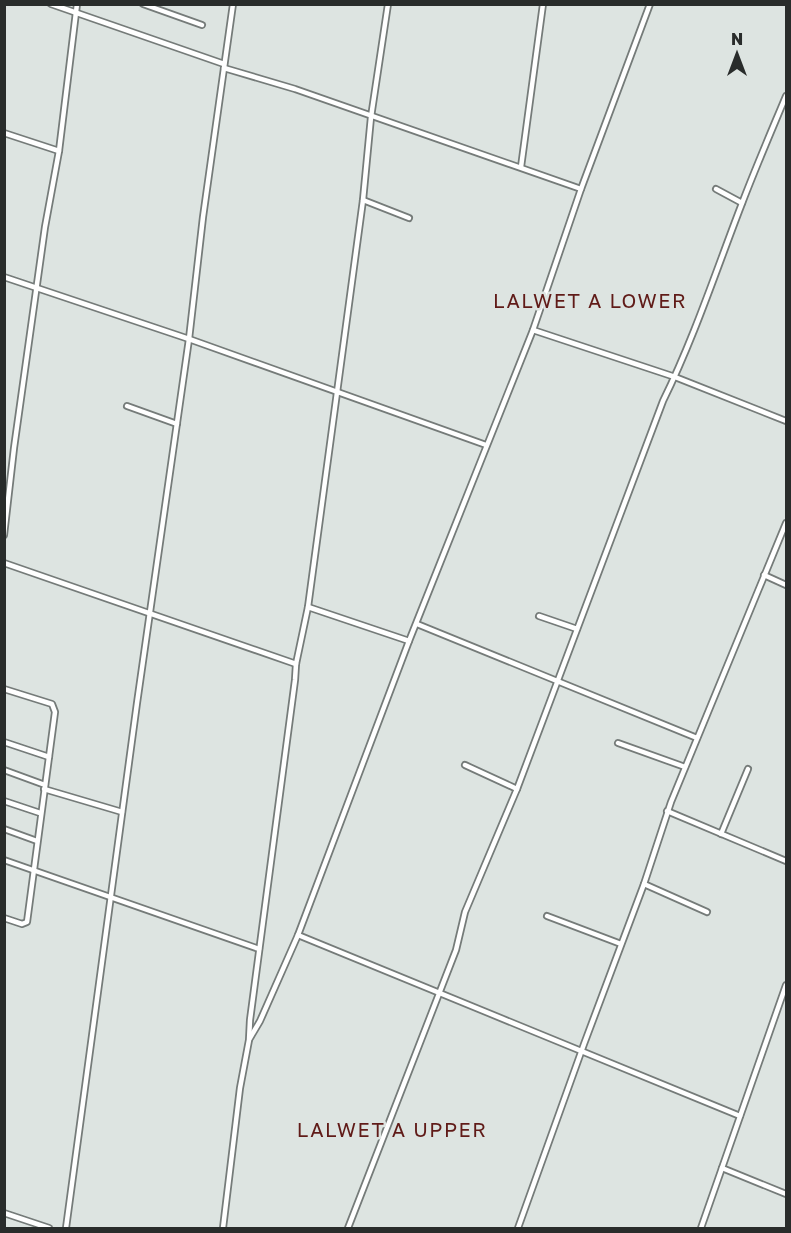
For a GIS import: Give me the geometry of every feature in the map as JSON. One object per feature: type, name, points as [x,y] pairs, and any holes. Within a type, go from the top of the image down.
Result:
[{"type":"street","points":[[51,4],[581,189]]},
{"type":"street","points":[[4,535],[45,227],[59,151],[77,4]]},
{"type":"street","points":[[143,4],[202,25]]},
{"type":"street","points":[[66,1228],[233,4]]},
{"type":"street","points":[[223,1228],[296,664],[308,607],[363,200],[371,117],[388,4]]},
{"type":"street","points":[[521,167],[543,4]]},
{"type":"street","points":[[249,1040],[270,1000],[298,936],[409,641],[532,330],[581,189],[650,4]]},
{"type":"street","points":[[348,1228],[456,950],[465,912],[517,789],[663,401],[712,286],[742,203],[786,96]]},
{"type":"street","points":[[4,133],[59,151]]},
{"type":"street","points":[[716,189],[742,203]]},
{"type":"street","points":[[363,200],[409,218]]},
{"type":"street","points":[[4,277],[189,339],[486,445]]},
{"type":"street","points":[[532,330],[675,377],[786,421]]},
{"type":"street","points":[[127,406],[177,424]]},
{"type":"street","points":[[518,1228],[581,1050],[644,884],[667,812],[786,523]]},
{"type":"street","points":[[4,563],[296,664]]},
{"type":"street","points":[[764,575],[786,585]]},
{"type":"street","points":[[308,607],[409,641]]},
{"type":"street","points":[[539,616],[577,630]]},
{"type":"street","points":[[417,624],[697,738]]},
{"type":"street","points":[[4,689],[52,704],[55,718],[40,813],[27,922],[22,924],[4,918]]},
{"type":"street","points":[[4,742],[49,757]]},
{"type":"street","points":[[618,743],[685,767]]},
{"type":"street","points":[[465,765],[517,789]]},
{"type":"street","points":[[721,834],[748,769]]},
{"type":"street","points":[[4,770],[44,787],[122,812]]},
{"type":"street","points":[[4,801],[40,813]]},
{"type":"street","points":[[667,812],[786,861]]},
{"type":"street","points":[[4,829],[37,841]]},
{"type":"street","points":[[4,860],[259,949]]},
{"type":"street","points":[[644,884],[707,912]]},
{"type":"street","points":[[547,916],[621,944]]},
{"type":"street","points":[[298,936],[740,1116]]},
{"type":"street","points":[[701,1228],[786,985]]},
{"type":"street","points":[[722,1168],[786,1194]]},
{"type":"street","points":[[4,1213],[49,1228]]},
{"type":"district","name":"LALWET A LOWER","points":[[590,301]]},
{"type":"district","name":"LALWET A UPPER","points":[[392,1130]]}]
